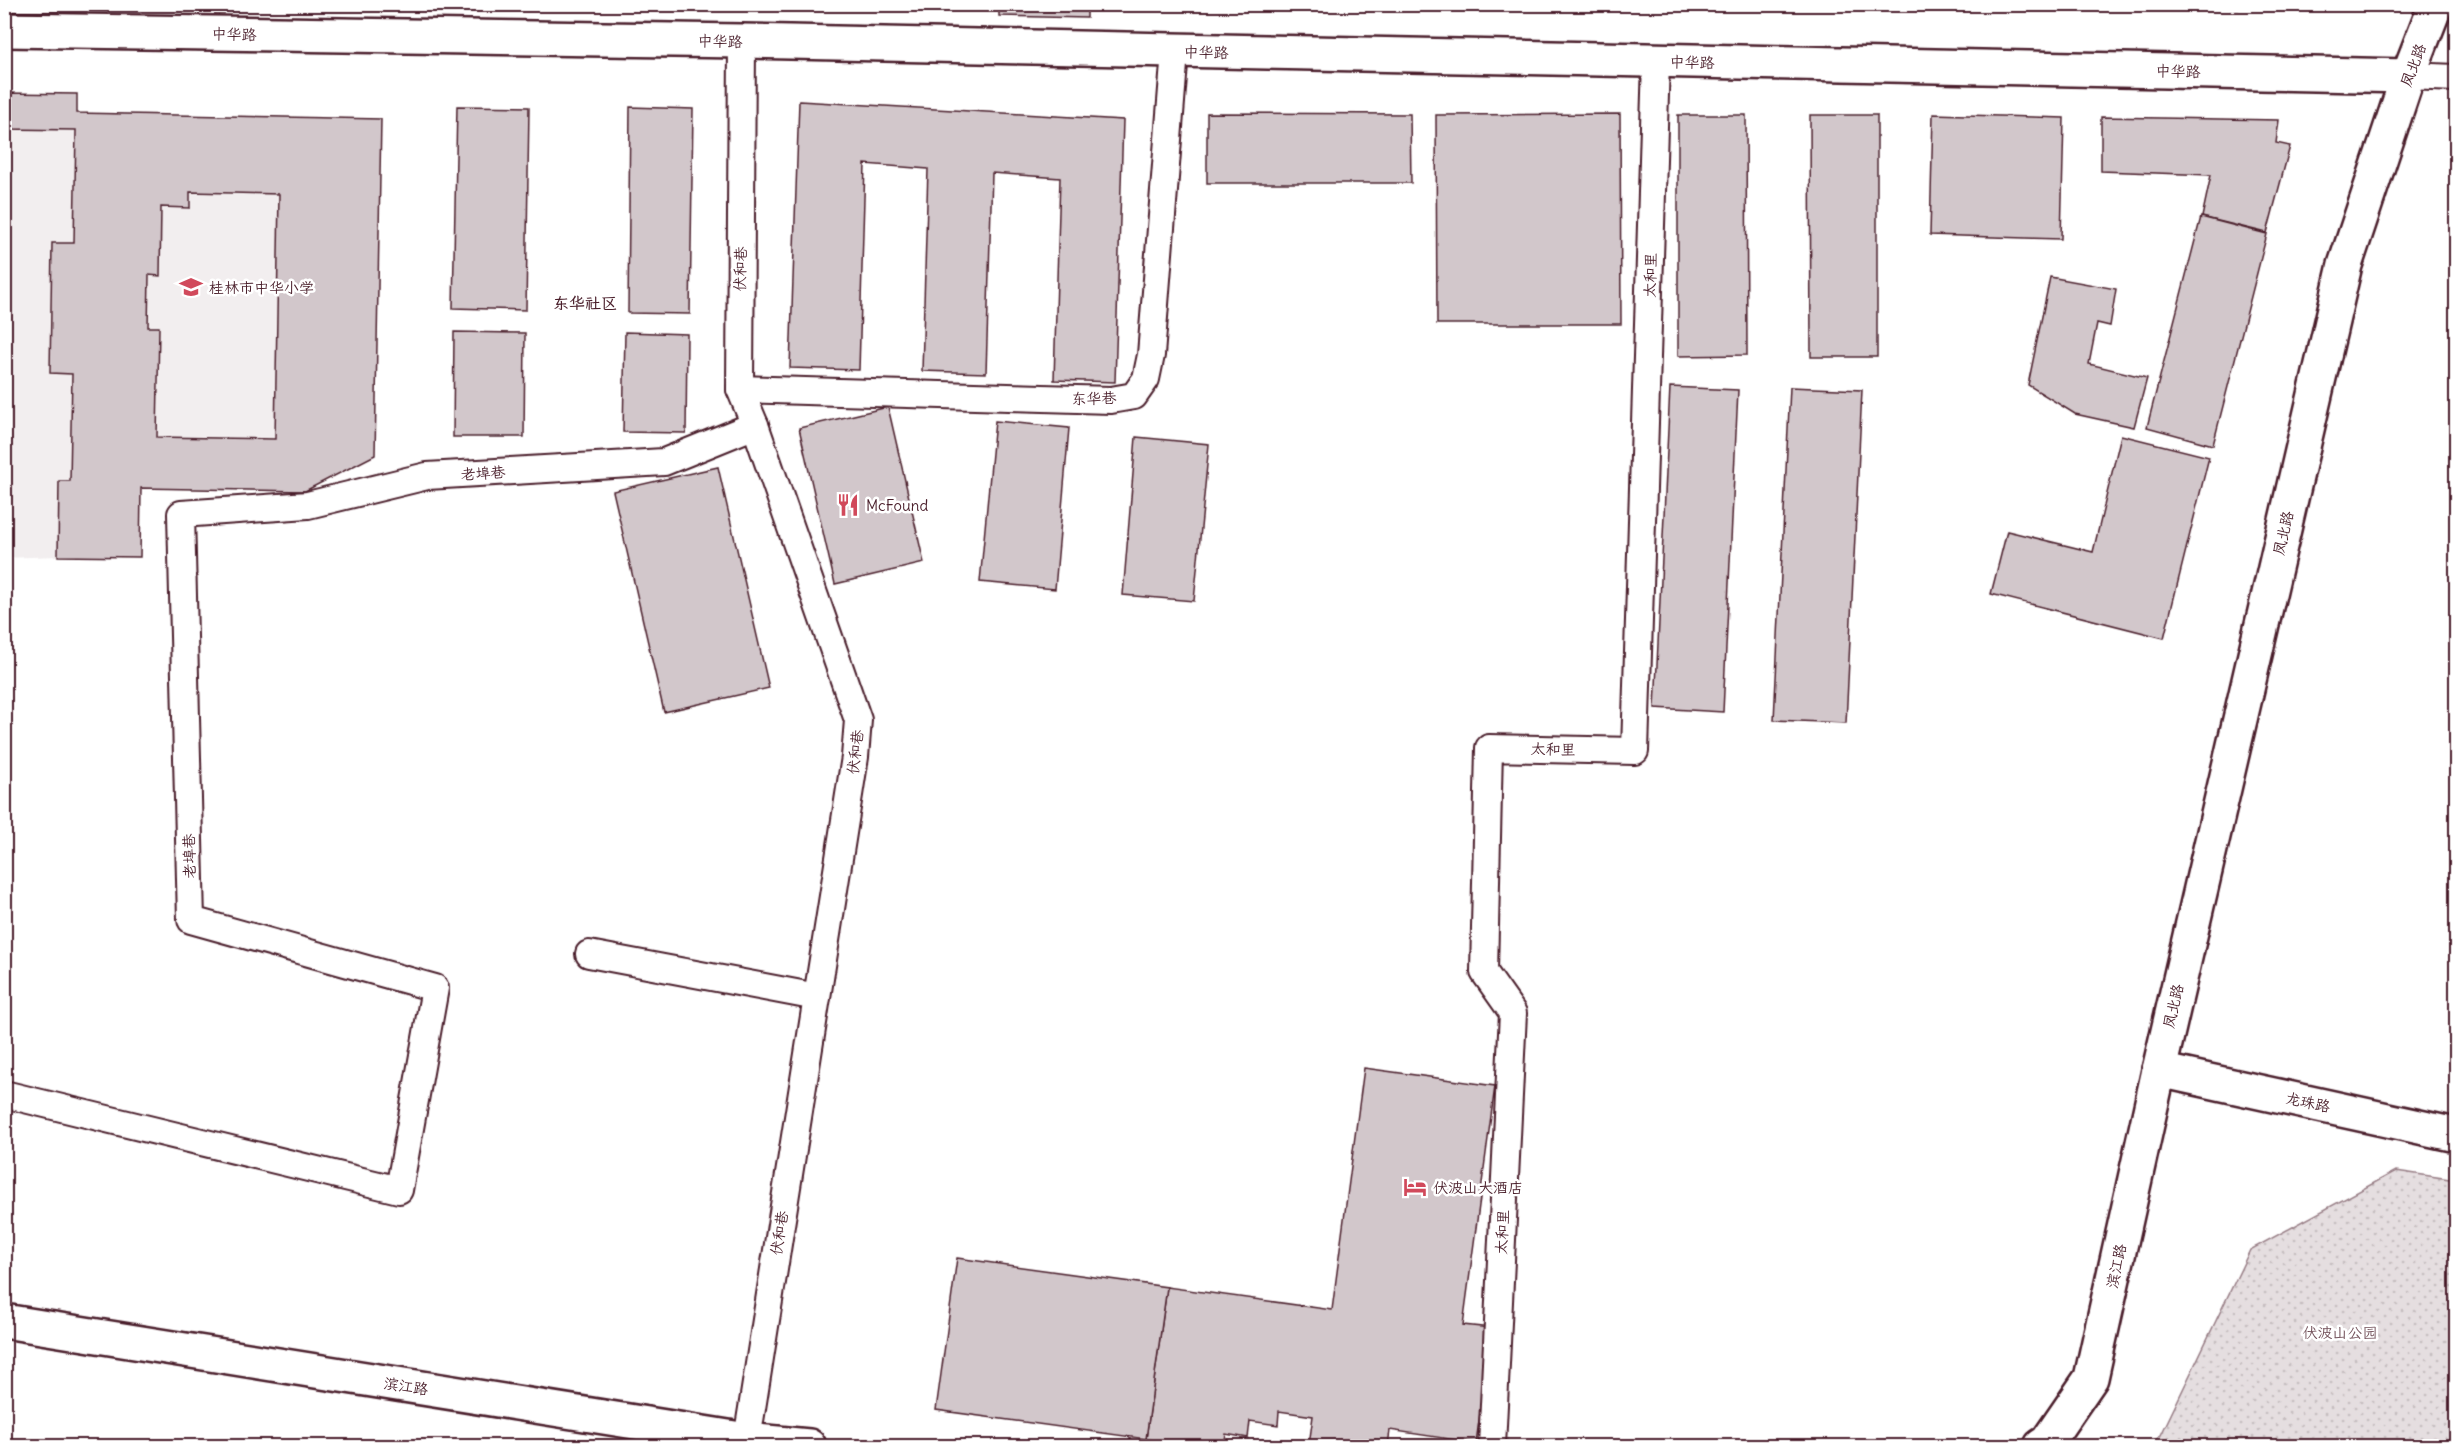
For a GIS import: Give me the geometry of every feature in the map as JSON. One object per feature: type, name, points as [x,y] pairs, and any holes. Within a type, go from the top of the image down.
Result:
[{"type":"street","name":"凤北路","points":[[2159,1070],[2345,265],[2408,76],[2436,4]]},
{"type":"street","name":"中华路","points":[[4,30],[742,41],[2408,76]]},
{"type":"street","name":"龙珠路","points":[[2159,1070],[2457,1135]]},
{"type":"street","name":"滨江路","points":[[2041,1446],[2047,1442],[2091,1378],[2159,1070]]},
{"type":"street","name":"滨江路","points":[[4,1321],[747,1440],[809,1446]]},
{"type":"lane","name":"伏和巷","points":[[742,41],[740,389],[755,425],[858,720],[855,757],[747,1440]]},
{"type":"lane","name":"东华巷","points":[[740,389],[1111,400],[1134,396],[1146,379],[1151,355],[1175,51]]},
{"type":"lane","name":"太和里","points":[[1492,1446],[1513,1013],[1484,972],[1490,748],[1635,751],[1656,61]]},
{"type":"lane","points":[[2408,76],[2457,78]]},
{"type":"lane","name":"老埠巷","points":[[4,1094],[399,1190],[435,988],[191,920],[181,514],[308,506],[427,476],[664,462],[755,425]]},
{"type":"lane","points":[[589,954],[817,997]]},
{"type":"shaded area","name":"桂林市中华小学","points":[[4,93],[77,94],[77,113],[381,119],[375,455],[305,491],[141,488],[140,557],[5,558]]},
{"type":"green space","name":"伏波山公园","points":[[2396,1171],[2456,1180],[2456,1446],[2149,1446],[2161,1435],[2250,1250]]},
{"type":"building","points":[[999,4],[1087,4],[1087,18],[999,16]]},
{"type":"building","points":[[1352,4],[1443,4],[1443,9],[1352,8]]},
{"type":"building","points":[[2034,4],[2304,4],[2304,9]]},
{"type":"building","name":"桂林市中华小学","points":[[4,93],[77,94],[77,113],[381,119],[375,455],[305,491],[141,488],[140,557],[58,556],[59,481],[70,481],[72,374],[50,373],[52,243],[74,243],[76,130],[4,129]],"holes":[[[190,192],[279,194],[275,439],[157,437],[159,327],[148,327],[149,275],[160,276],[161,207],[190,208]]]},
{"type":"building","points":[[799,101],[1123,120],[1115,382],[1054,380],[1060,178],[992,173],[986,373],[922,371],[928,169],[865,164],[859,370],[790,368]]},
{"type":"building","points":[[457,106],[529,107],[526,310],[453,308]]},
{"type":"building","points":[[630,107],[693,109],[690,314],[628,313]]},
{"type":"building","points":[[1207,113],[1410,114],[1411,183],[1207,183]]},
{"type":"building","points":[[1620,114],[1621,324],[1437,324],[1436,115]]},
{"type":"building","points":[[1933,114],[2064,118],[2061,239],[1930,235]]},
{"type":"building","points":[[1678,115],[1746,115],[1747,355],[1678,356]]},
{"type":"building","points":[[1810,115],[1877,115],[1877,357],[1811,357]]},
{"type":"building","points":[[2101,117],[2279,120],[2276,143],[2290,146],[2267,233],[2202,217],[2211,175],[2101,171]]},
{"type":"building","points":[[2201,217],[2267,234],[2213,445],[2147,427]]},
{"type":"building","points":[[2050,277],[2116,289],[2110,326],[2097,323],[2089,364],[2147,378],[2134,427],[2075,414],[2028,385]]},
{"type":"building","points":[[454,332],[525,333],[524,437],[453,437]]},
{"type":"building","points":[[625,332],[687,334],[686,433],[623,432]]},
{"type":"building","points":[[1670,387],[1738,390],[1723,712],[1655,708]]},
{"type":"building","points":[[1790,387],[1862,390],[1846,723],[1774,720]]},
{"type":"building","points":[[888,407],[924,563],[835,584],[799,428]]},
{"type":"building","points":[[995,421],[1069,428],[1055,589],[980,582]]},
{"type":"building","points":[[2121,435],[2209,457],[2164,638],[1991,594],[2007,531],[2093,552]]},
{"type":"building","points":[[1136,437],[1209,444],[1194,601],[1123,595]]},
{"type":"building","points":[[718,467],[769,688],[664,712],[613,491]]},
{"type":"building","name":"伏波山大酒店","points":[[1364,1068],[1495,1086],[1463,1325],[1491,1328],[1476,1443],[1390,1430],[1388,1446],[1309,1445],[1313,1416],[1279,1411],[1278,1425],[1250,1421],[1248,1438],[1226,1434],[1224,1446],[1203,1446],[1146,1439],[1167,1287],[1332,1310]]},
{"type":"building","points":[[957,1258],[1167,1287],[1146,1439],[936,1410]]},
{"type":"place","name":"桂林市中华小学","points":[[191,287]]},
{"type":"place","name":"McFound","points":[[848,505]]},
{"type":"place","name":"伏波山大酒店","points":[[1415,1187]]},
{"type":"district","name":"东华社区","points":[[585,303]]}]
